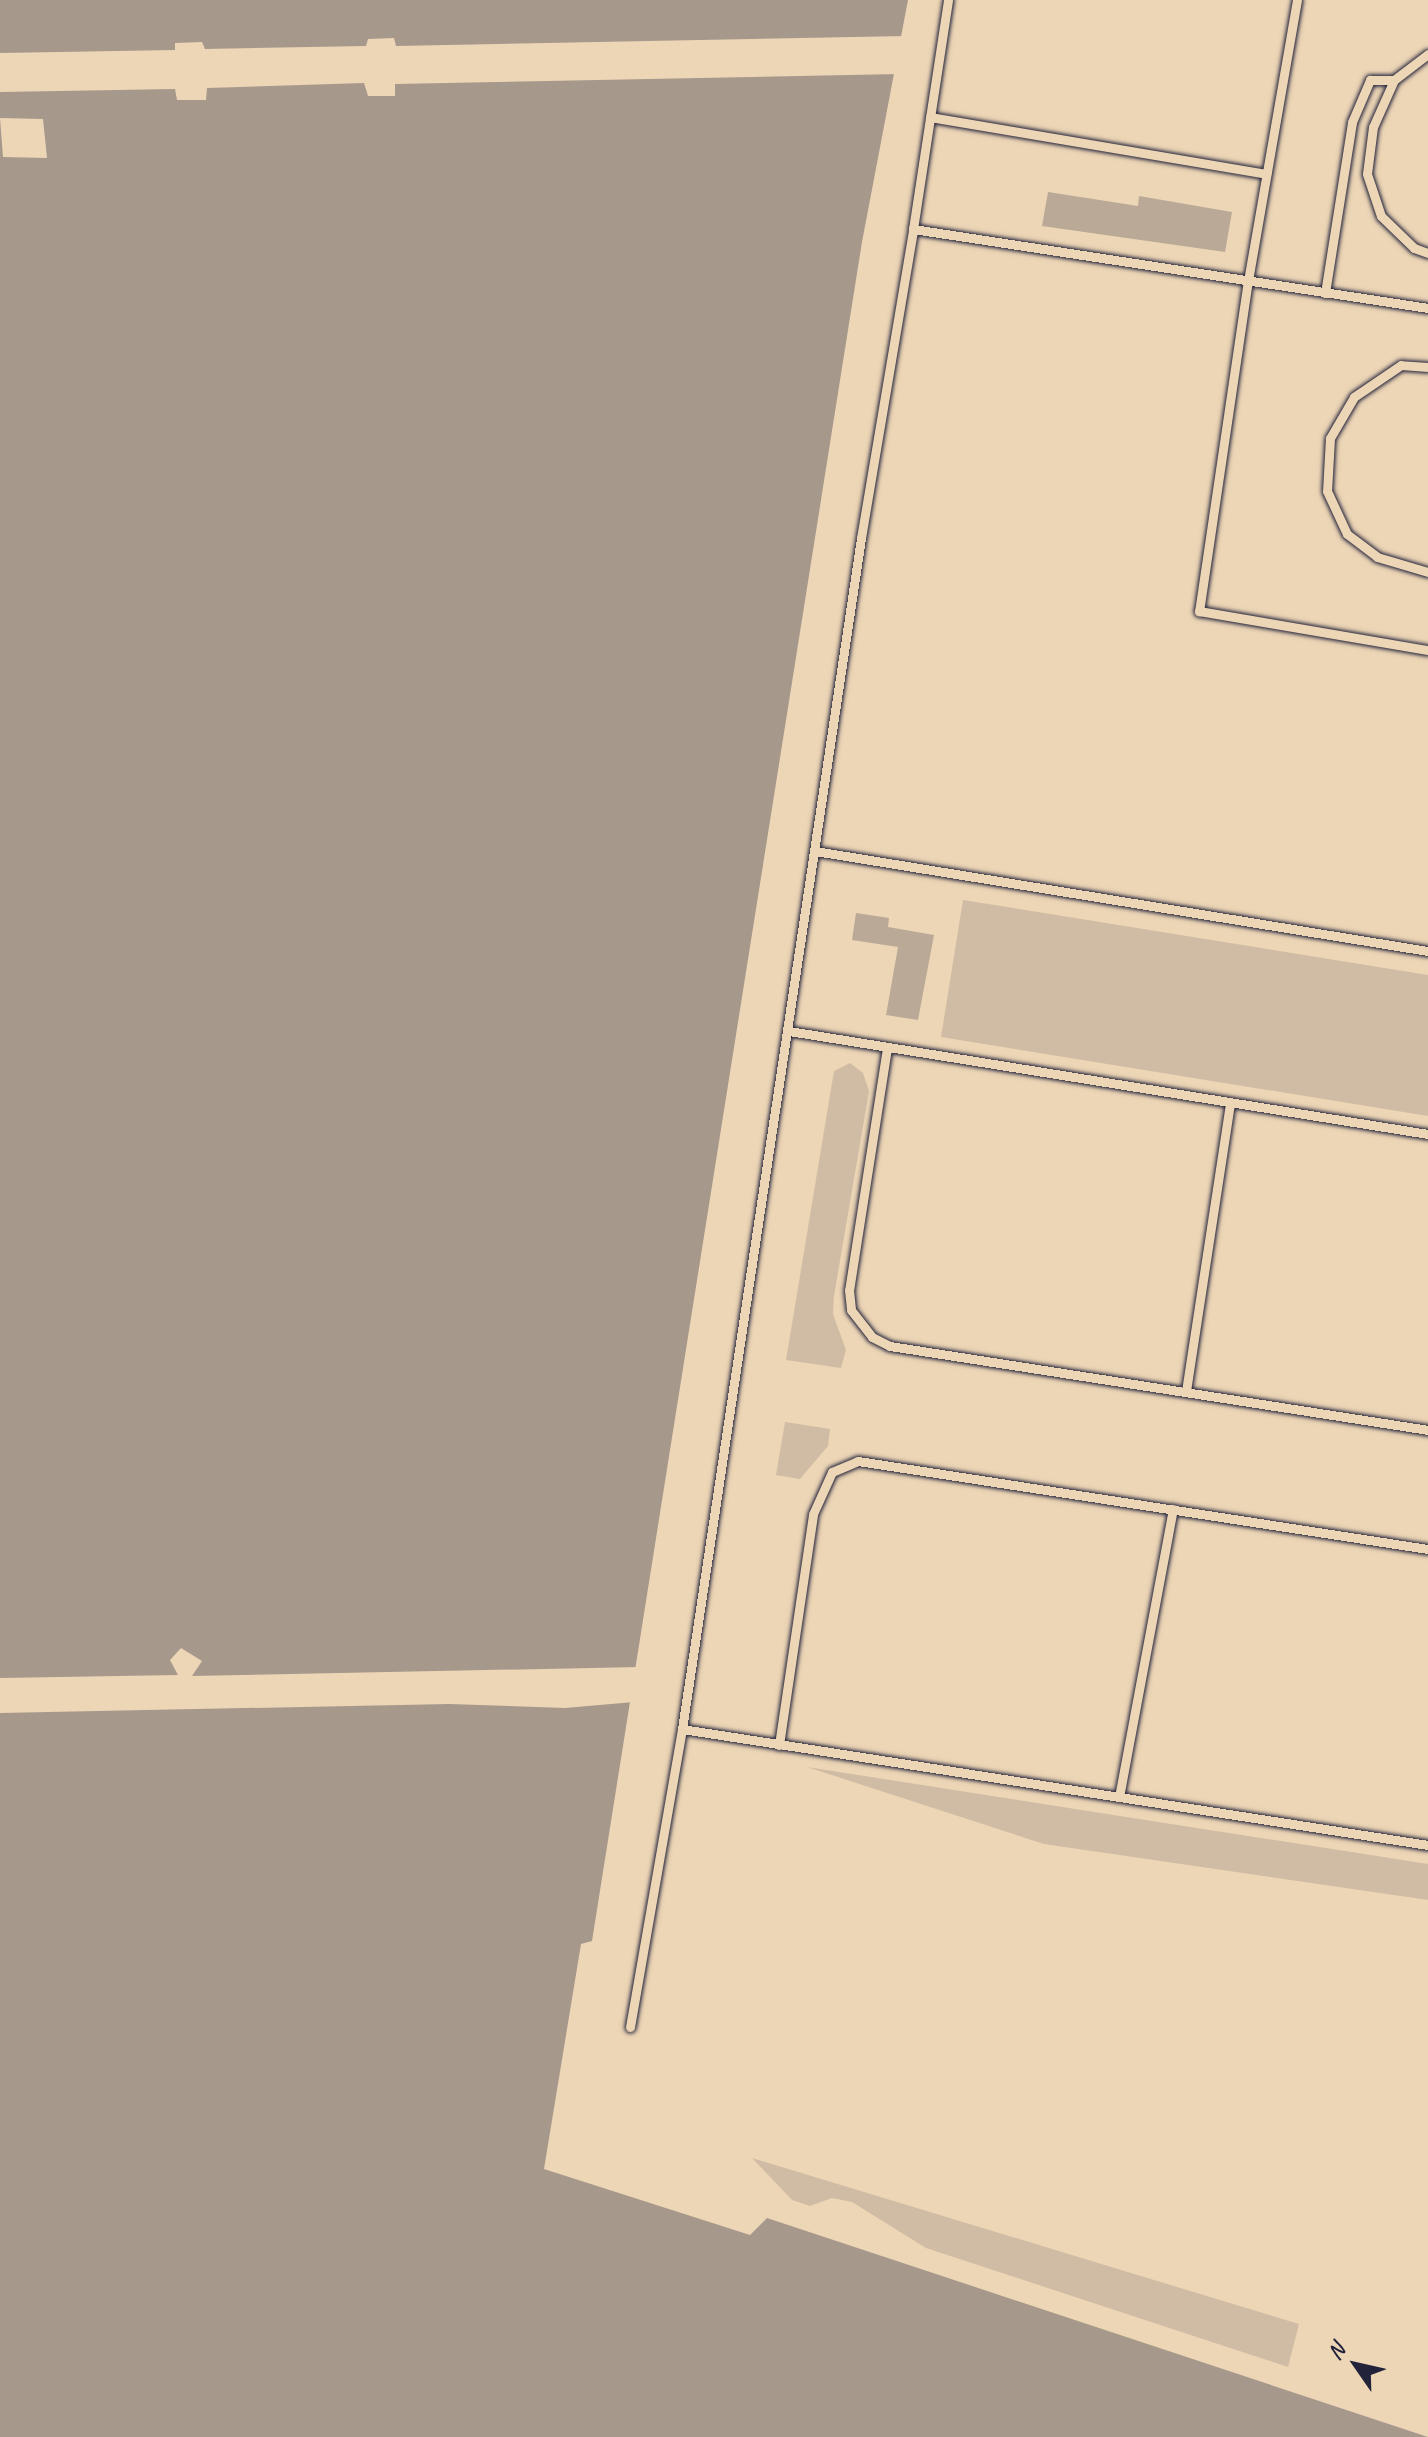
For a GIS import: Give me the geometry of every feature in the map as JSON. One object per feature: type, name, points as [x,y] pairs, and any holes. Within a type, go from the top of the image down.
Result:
[{"type":"lane","points":[[630,2027],[682,1729],[948,0]]},
{"type":"lane","points":[[1297,0],[1248,280],[1199,611],[1428,650]]},
{"type":"lane","points":[[1428,54],[1394,80],[1373,127],[1367,174],[1381,216],[1414,248],[1428,253]]},
{"type":"lane","points":[[1325,293],[1352,122],[1370,80],[1394,80]]},
{"type":"lane","points":[[930,117],[1266,174]]},
{"type":"lane","points":[[913,229],[1428,308]]},
{"type":"lane","points":[[1428,367],[1401,365],[1354,397],[1330,438],[1327,491],[1347,534],[1377,557],[1428,572]]},
{"type":"lane","points":[[815,851],[1428,951]]},
{"type":"lane","points":[[789,1031],[1428,1134]]},
{"type":"lane","points":[[887,1048],[849,1290],[858,1324],[890,1346],[1428,1430]]},
{"type":"lane","points":[[1186,1391],[1230,1103]]},
{"type":"lane","points":[[779,1745],[813,1514],[832,1472],[858,1461],[1428,1549]]},
{"type":"lane","points":[[1119,1797],[1173,1509]]},
{"type":"lane","points":[[682,1729],[1428,1845]]},
{"type":"shaded area","points":[[0,0],[908,0],[862,242],[592,1941],[581,1944],[544,2169],[750,2235],[767,2218],[1428,2437],[0,2437]]},
{"type":"shaded area","points":[[963,900],[1428,975],[1428,1116],[941,1037]]},
{"type":"shaded area","points":[[850,1063],[863,1073],[869,1091],[834,1296],[833,1314],[846,1350],[841,1368],[786,1360],[834,1071]]},
{"type":"shaded area","points":[[785,1422],[830,1429],[828,1446],[800,1479],[776,1475]]},
{"type":"shaded area","points":[[807,1767],[1428,1864],[1428,1900],[1044,1844]]},
{"type":"shaded area","points":[[752,2158],[1299,2324],[1288,2367],[926,2248],[852,2202],[832,2198],[810,2206],[792,2200]]},
{"type":"pier","points":[[906,36],[899,74],[395,84],[395,96],[368,96],[364,83],[207,88],[206,100],[177,100],[175,89],[0,92],[0,53],[175,50],[175,43],[202,42],[205,49],[366,46],[368,39],[394,38],[396,46]]},
{"type":"pier","points":[[0,118],[43,119],[47,158],[3,157]]},
{"type":"pier","points":[[181,1648],[202,1661],[192,1676],[640,1667],[634,1702],[565,1708],[449,1704],[0,1713],[0,1678],[178,1675],[170,1660]]},
{"type":"building","points":[[1048,192],[1138,206],[1139,196],[1232,212],[1225,252],[1042,226]]},
{"type":"building","points":[[856,913],[889,918],[888,927],[934,935],[918,1020],[886,1015],[898,947],[852,940]]}]
